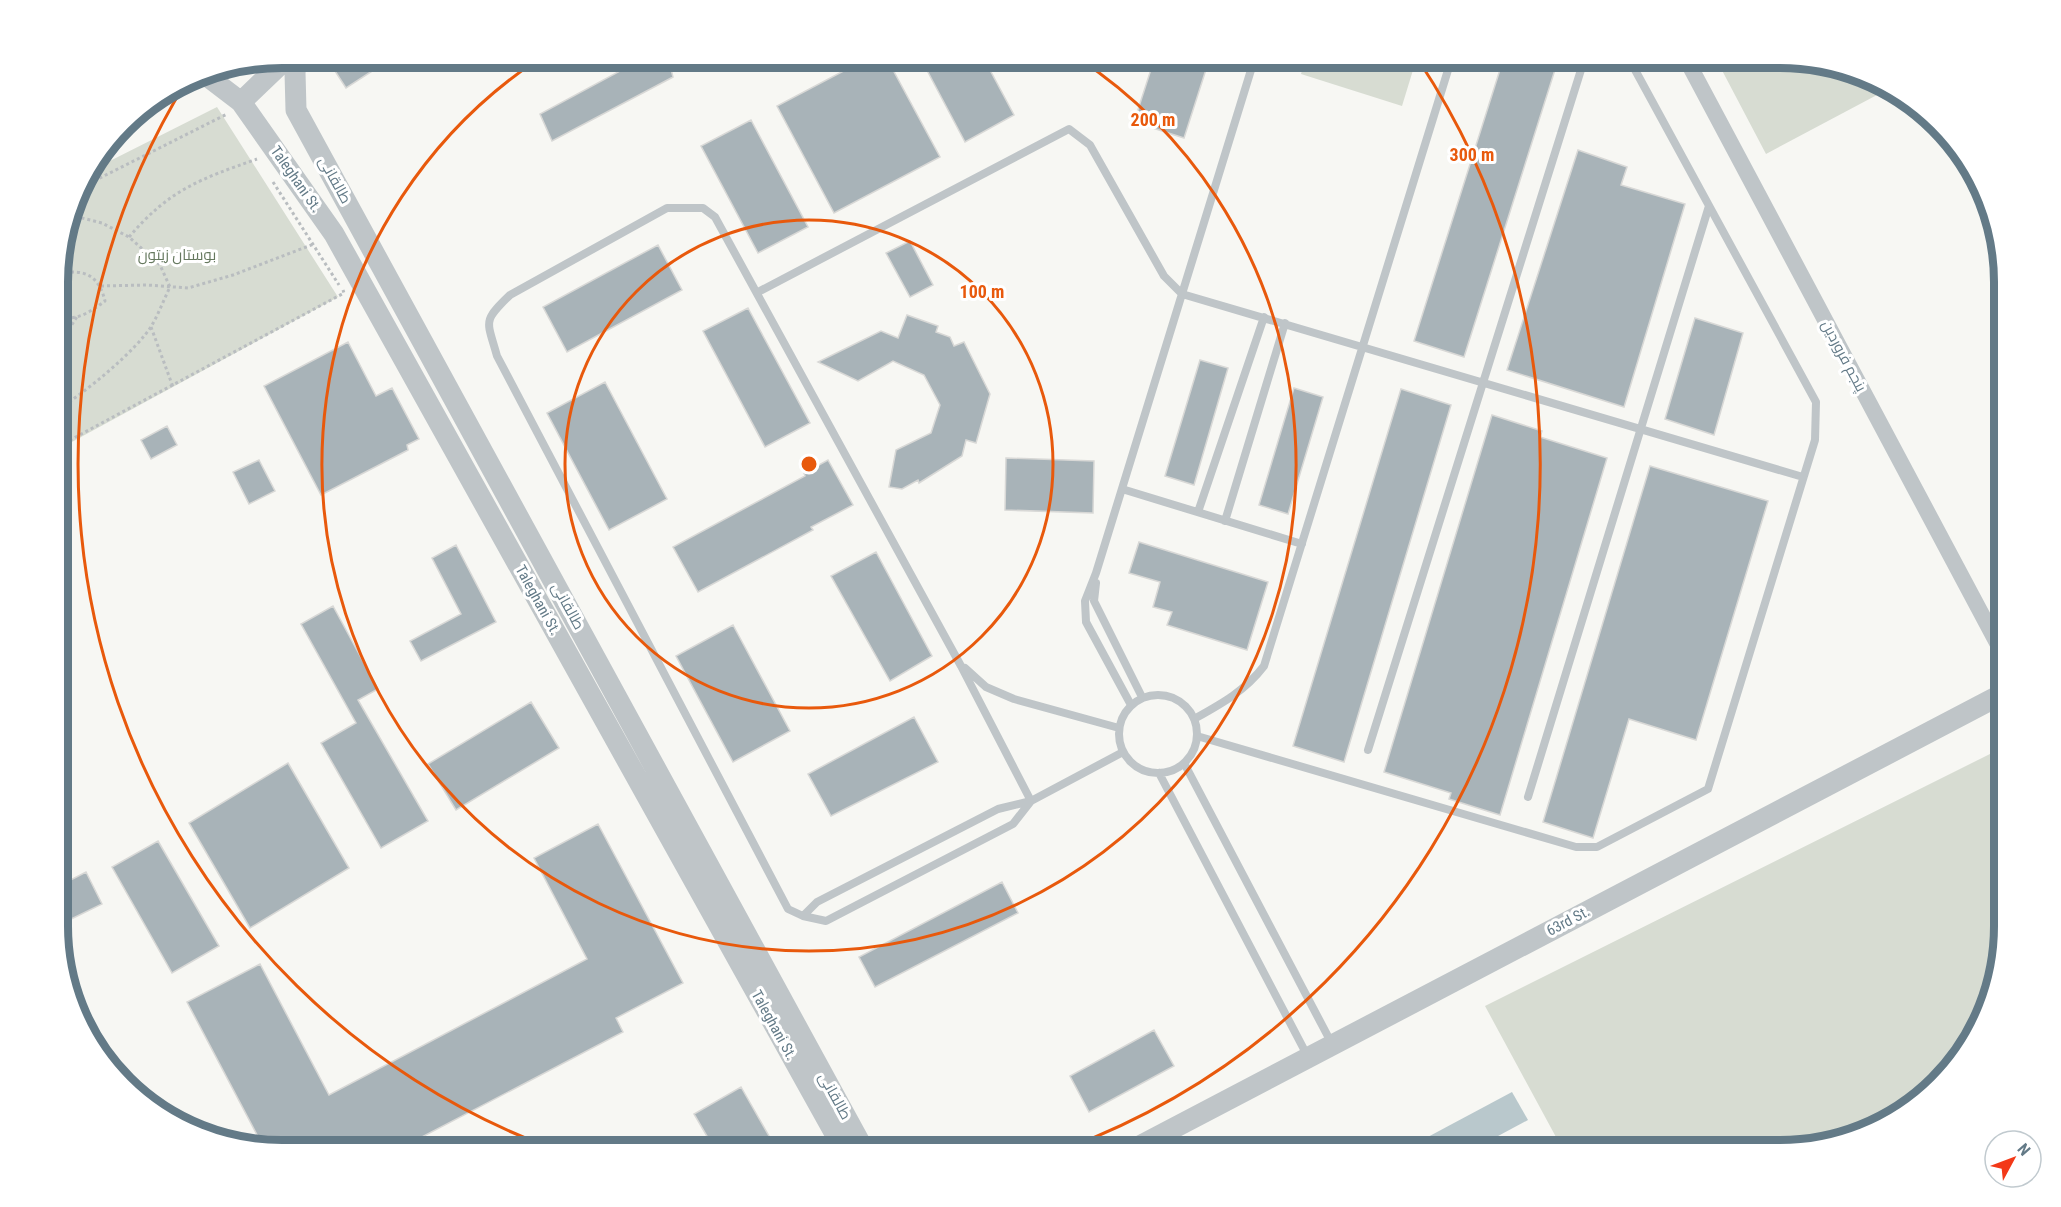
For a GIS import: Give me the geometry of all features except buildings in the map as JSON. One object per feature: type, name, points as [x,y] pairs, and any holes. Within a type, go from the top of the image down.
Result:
[{"type":"street","points":[[234,108],[276,68]]},
{"type":"street","name":"طالقانی","points":[[296,68],[296,110],[859,1140]]},
{"type":"street","name":"پنجم فروردین","points":[[1691,68],[1994,636]]},
{"type":"street","name":"Taleghani St.","points":[[212,79],[222,86],[234,108],[334,234],[838,1140]]},
{"type":"street","name":"63rd St.","points":[[1151,1140],[1994,698]]},
{"type":"lane","points":[[1131,705],[1086,622],[1085,601],[1096,573],[1252,68]]},
{"type":"lane","points":[[1194,719],[1251,683],[1264,666],[1449,68]]},
{"type":"lane","points":[[1368,750],[1582,68]]},
{"type":"lane","points":[[1197,736],[1576,847],[1597,847],[1708,789],[1815,440],[1816,402],[1634,68]]},
{"type":"lane","points":[[758,292],[1069,129],[1090,145],[1164,276],[1182,294],[1363,345],[1803,477]]},
{"type":"lane","points":[[1528,797],[1709,206]]},
{"type":"lane","points":[[667,208],[704,208],[715,217],[962,666],[1031,801],[1013,824],[826,921],[803,916],[788,909],[497,356],[487,323],[491,313],[510,295],[667,208]]},
{"type":"lane","points":[[1198,512],[1264,317]]},
{"type":"lane","points":[[1225,521],[1285,323]]},
{"type":"lane","points":[[1122,489],[1302,544]]},
{"type":"lane","points":[[1096,573],[1094,601],[1142,697]]},
{"type":"lane","points":[[962,666],[986,687],[1014,699],[1119,728]]},
{"type":"lane","points":[[1155,694],[1168,695],[1181,701],[1194,719],[1197,736],[1195,749],[1184,763],[1167,772],[1159,772],[1142,770],[1123,752],[1119,728],[1123,716],[1131,705],[1142,697],[1155,694]]},
{"type":"lane","points":[[803,916],[817,902],[998,808],[1031,801],[1123,752]]},
{"type":"lane","points":[[1184,763],[1333,1045]]},
{"type":"lane","points":[[1159,772],[1308,1057]]},
{"type":"path","points":[[222,86],[218,101],[234,108]]},
{"type":"path","points":[[233,123],[234,108]]},
{"type":"path","points":[[93,181],[234,108]]},
{"type":"path","points":[[129,237],[151,211],[183,188],[257,159],[251,150]]},
{"type":"path","points":[[68,441],[344,293],[270,178]]},
{"type":"path","points":[[68,403],[106,373],[151,327],[170,287],[160,265],[129,237],[102,224],[78,217]]},
{"type":"path","points":[[101,286],[188,288],[233,275],[334,234]]},
{"type":"path","points":[[68,272],[91,275],[101,286],[105,301],[88,313],[68,317]]},
{"type":"path","points":[[68,331],[78,315]]},
{"type":"path","points":[[151,327],[172,387]]},
{"type":"green space","points":[[1303,68],[1414,68],[1402,106],[1301,74]]},
{"type":"green space","points":[[1721,68],[1807,69],[1848,79],[1880,93],[1766,154]]},
{"type":"green space","name":"بوستان زیتون","points":[[217,107],[338,297],[68,444],[69,254],[79,213],[103,164]]},
{"type":"green space","points":[[1994,752],[1994,925],[1992,953],[1982,994],[1965,1032],[1931,1077],[1910,1095],[1874,1117],[1848,1128],[1807,1138],[1558,1140],[1485,1006]]},
{"type":"shaded area","points":[[1512,1092],[1528,1120],[1491,1140],[1424,1139]]}]
